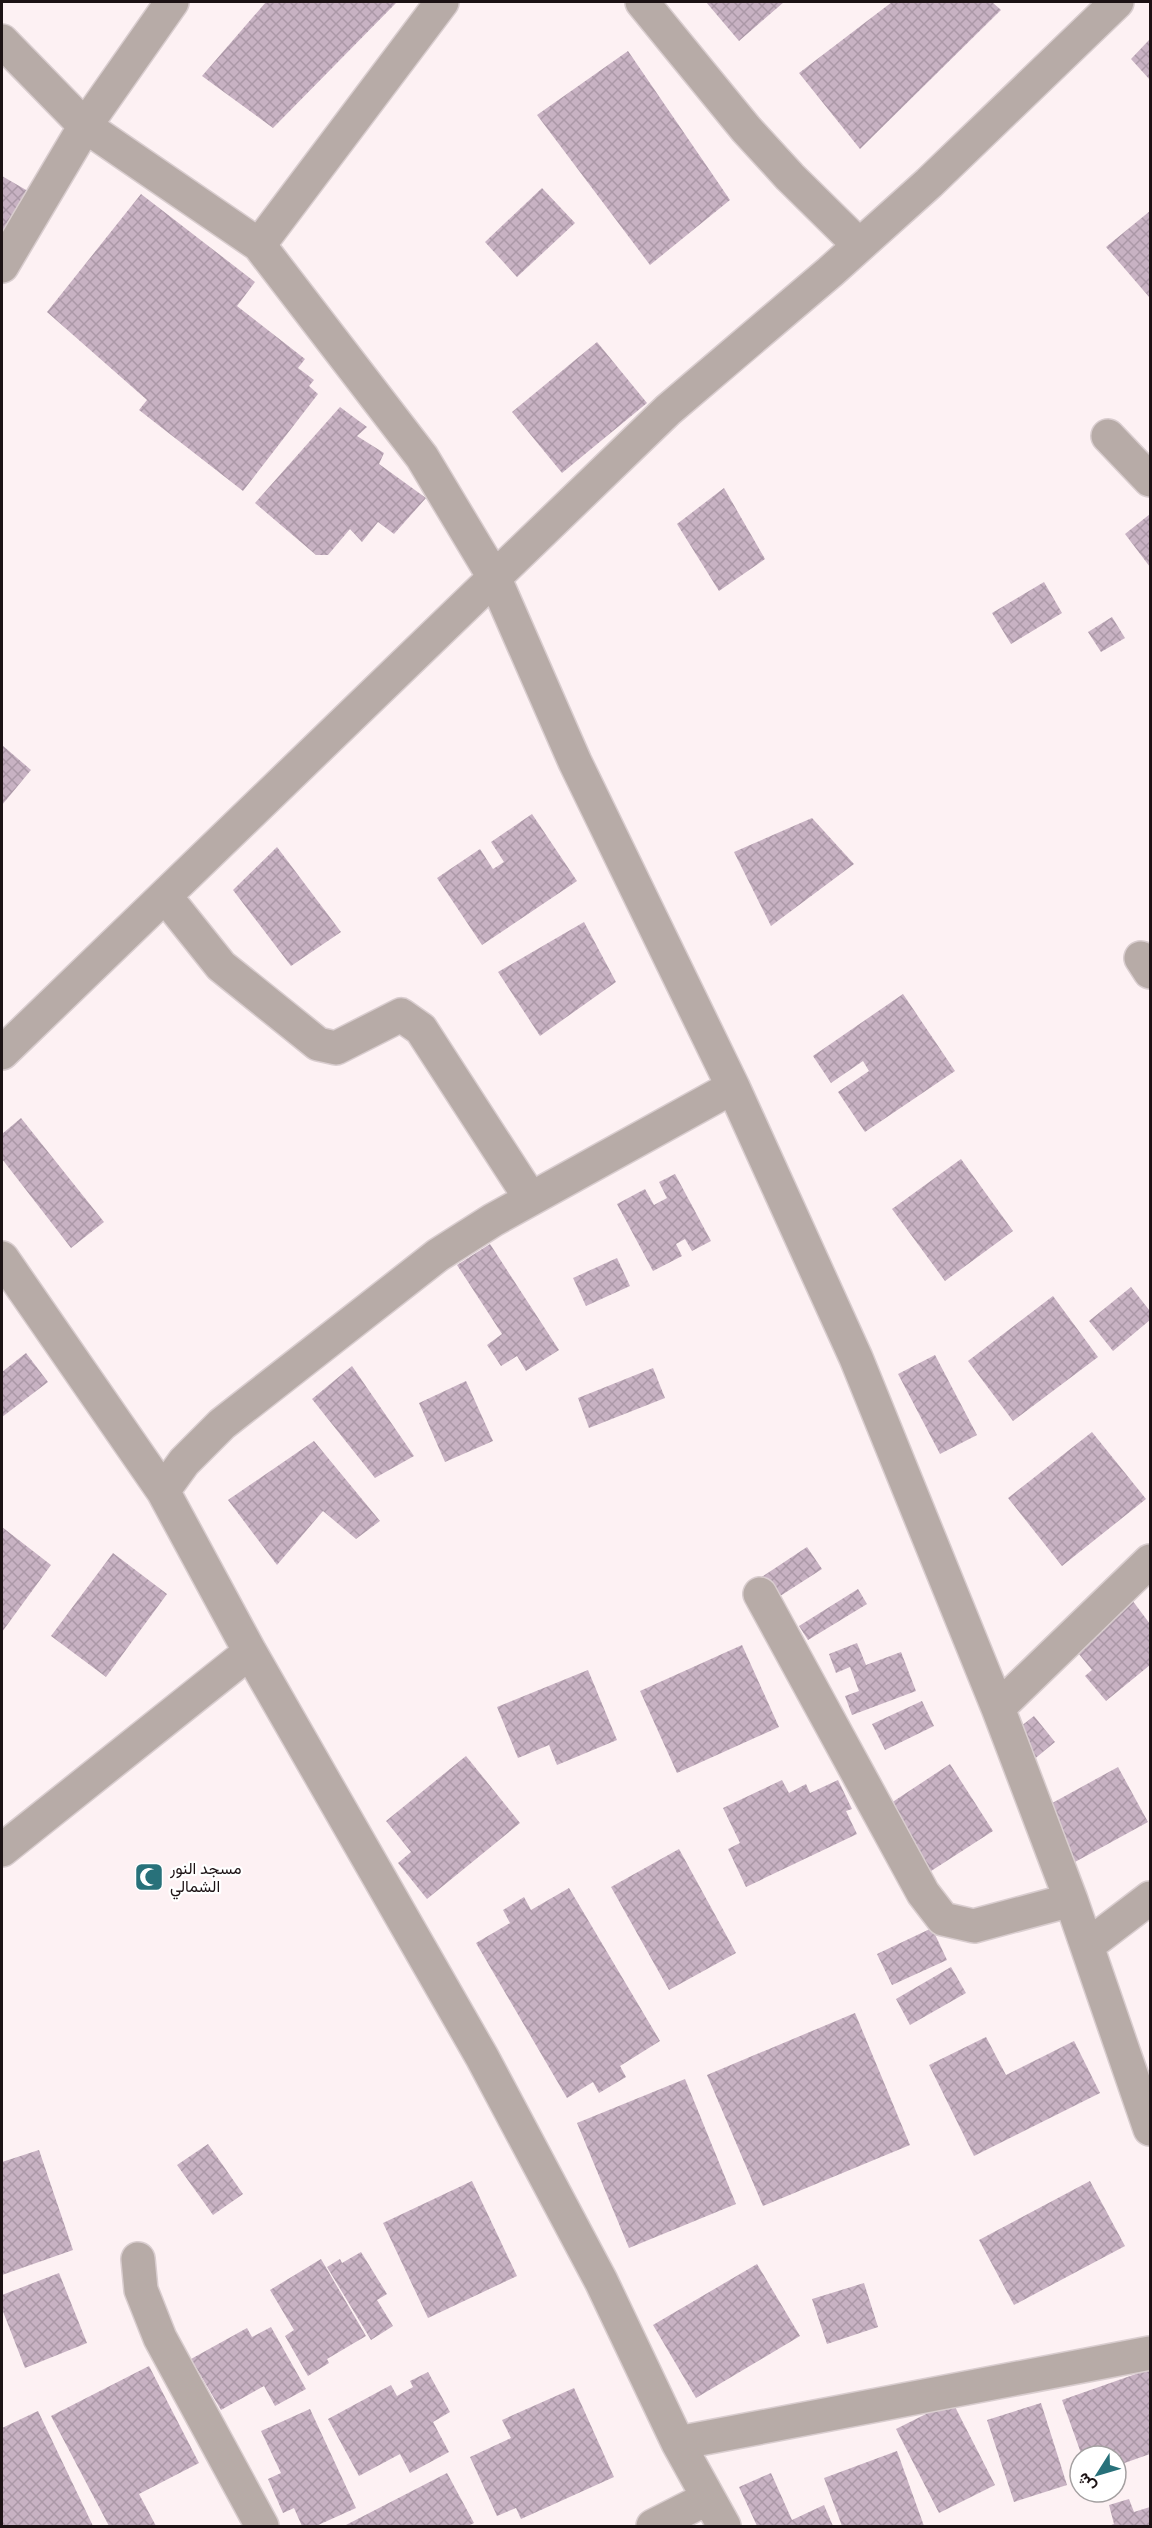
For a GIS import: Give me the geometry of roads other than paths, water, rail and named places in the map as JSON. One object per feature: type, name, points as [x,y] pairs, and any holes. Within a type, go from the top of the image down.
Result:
[{"type":"street","points":[[2,266],[85,126],[172,2]]},
{"type":"street","points":[[258,246],[442,2]]},
{"type":"street","points":[[642,2],[746,129],[790,177],[859,245]]},
{"type":"street","points":[[2,1053],[668,410],[929,183],[1058,55],[1117,2]]},
{"type":"street","points":[[2,41],[85,126],[258,246],[422,457],[494,577],[575,762],[733,1087],[856,1358],[998,1708],[1071,1900],[1150,2129]]},
{"type":"street","points":[[1108,436],[1150,480]]},
{"type":"street","points":[[165,896],[221,966],[318,1044],[336,1048],[401,1015],[422,1029],[531,1199]]},
{"type":"street","points":[[163,1491],[184,1462],[222,1424],[438,1256],[531,1199],[733,1087]]},
{"type":"street","points":[[2,1258],[163,1491],[250,1652],[482,2056],[601,2281],[678,2443],[724,2526]]},
{"type":"street","points":[[998,1708],[1150,1561]]},
{"type":"street","points":[[760,1593],[923,1893],[943,1919],[974,1926],[1071,1900]]},
{"type":"street","points":[[2,1850],[250,1652]]},
{"type":"street","points":[[1087,1946],[1150,1898]]},
{"type":"street","points":[[138,2259],[141,2290],[160,2338],[262,2526]]},
{"type":"street","points":[[678,2443],[1150,2353]]},
{"type":"street","points":[[653,2526],[708,2498]]},
{"type":"place","name":"مسجد النور الشمالي","points":[[149,1877]]}]
